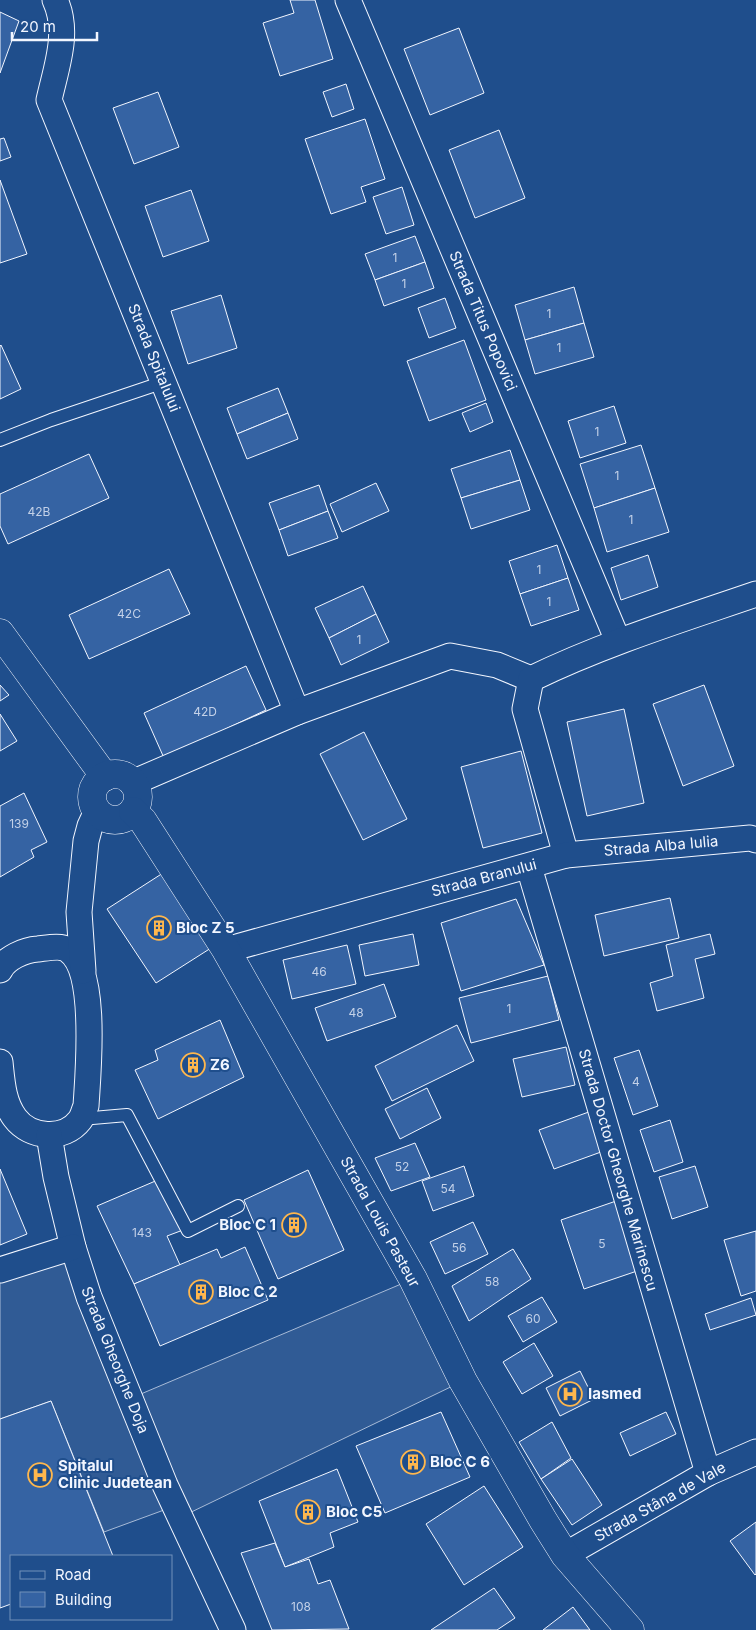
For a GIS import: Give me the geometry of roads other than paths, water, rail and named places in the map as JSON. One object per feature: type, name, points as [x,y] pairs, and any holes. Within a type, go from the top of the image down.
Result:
[{"type":"main road","points":[[0,633],[104,777]]},
{"type":"main road","points":[[120,775],[132,783],[137,797],[133,811],[128,816],[114,820],[107,819],[97,811],[92,803],[92,795],[98,782],[104,777],[120,775]]},
{"type":"main road","name":"Strada Louis Pasteur","points":[[133,811],[143,821],[226,950],[413,1279],[463,1381],[543,1520],[565,1555],[630,1630]]},
{"type":"street","name":"Strada Spitalului","points":[[55,0],[62,25],[62,45],[48,100],[297,712]]},
{"type":"street","name":"Strada Titus Popovici","points":[[348,0],[618,641]]},
{"type":"street","points":[[132,783],[297,712],[450,656],[497,665],[531,679],[567,661],[618,641],[756,594]]},
{"type":"street","points":[[531,679],[525,709],[566,855]]},
{"type":"street","points":[[0,1062],[3,1089],[9,1108],[7,1121],[37,1133],[49,1135],[62,1133],[73,1128],[81,1119],[86,1106],[88,1002],[83,975],[79,912],[86,841],[97,811]]},
{"type":"street","name":"Strada Alba Iulia","points":[[566,855],[750,838],[756,840]]},
{"type":"street","name":"Strada Branului","points":[[226,950],[529,867],[566,855]]},
{"type":"street","name":"Strada Doctor Gheorghe Marinescu","points":[[529,867],[708,1473]]},
{"type":"street","points":[[47,948],[63,935],[79,912]]},
{"type":"street","points":[[1,967],[18,955],[35,949],[67,949],[77,960],[83,975]]},
{"type":"street","name":"Strada Gheorghe Doja","points":[[49,1135],[56,1177],[73,1247],[89,1297],[165,1485],[233,1630]]},
{"type":"street","points":[[0,1270],[73,1247]]},
{"type":"street","name":"Strada Stâna de Vale","points":[[565,1555],[708,1473],[756,1452]]},
{"type":"lane","points":[[0,440],[51,420],[164,382]]},
{"type":"lane","points":[[81,1119],[127,1115],[188,1232],[238,1206]]},
{"type":"place","name":"Bloc Z 5","points":[[159,928]]},
{"type":"place","name":"Z6","points":[[193,1065]]},
{"type":"place","name":"Bloc C 1","points":[[294,1225]]},
{"type":"place","name":"Bloc C 2","points":[[201,1292]]},
{"type":"place","name":"Iasmed","points":[[570,1394]]},
{"type":"place","name":"Bloc C 6","points":[[413,1462]]},
{"type":"place","name":"Spitalul Clinic Judetean","points":[[40,1475]]},
{"type":"place","name":"Bloc C5","points":[[308,1512]]}]
